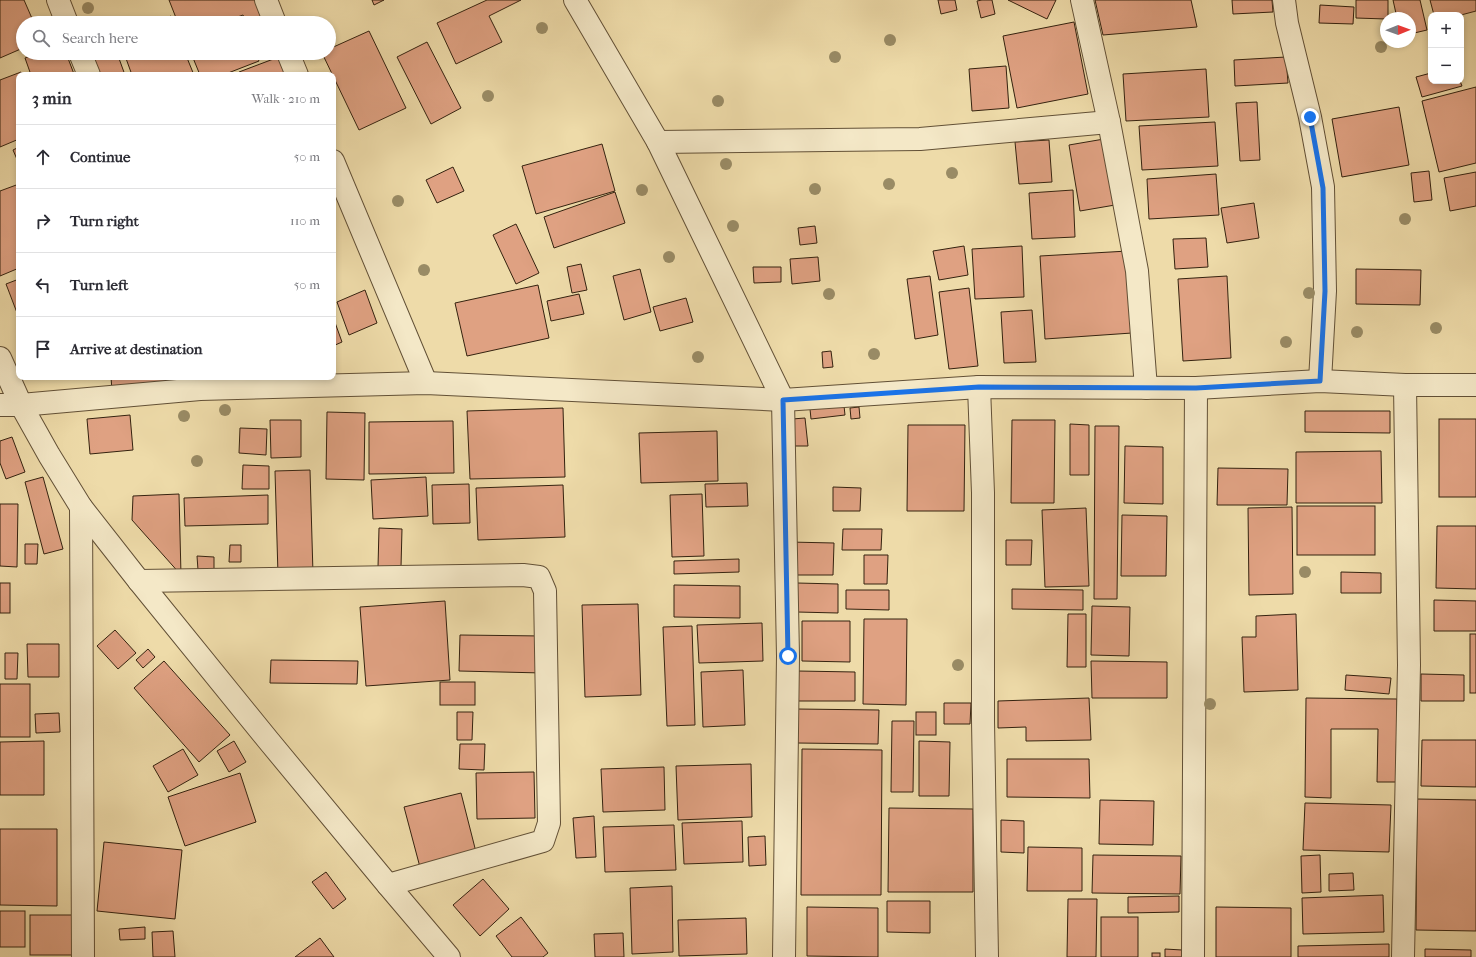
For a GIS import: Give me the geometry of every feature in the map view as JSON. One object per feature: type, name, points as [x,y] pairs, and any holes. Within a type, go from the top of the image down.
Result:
[{"type":"street","points":[[58,0],[64,16]]},
{"type":"street","points":[[266,0],[273,16]]},
{"type":"street","points":[[575,0],[658,142],[783,400],[788,656],[784,957]]},
{"type":"street","points":[[1082,0],[1109,122],[1137,271],[1146,388]]},
{"type":"street","points":[[1284,0],[1287,23],[1310,117],[1323,188],[1325,291],[1320,381]]},
{"type":"street","points":[[83,60],[88,72]]},
{"type":"street","points":[[291,60],[296,72]]},
{"type":"street","points":[[658,142],[920,139],[1109,122]]},
{"type":"street","points":[[336,167],[426,383]]},
{"type":"street","points":[[0,358],[10,405],[49,455],[81,506],[139,581],[388,885],[449,957]]},
{"type":"street","points":[[10,405],[198,383],[426,383],[783,400],[979,387],[1196,388],[1320,381],[1405,385],[1476,385]]},
{"type":"street","points":[[1403,957],[1409,665],[1405,385]]},
{"type":"street","points":[[979,387],[983,493],[983,721],[987,957]]},
{"type":"street","points":[[1193,957],[1196,388]]},
{"type":"street","points":[[81,506],[83,957]]},
{"type":"street","points":[[139,581],[523,575],[539,577],[545,590],[546,598],[549,823],[543,841],[388,885]]},
{"type":"building","points":[[0,0],[24,0],[31,16],[16,16],[16,51],[0,58]]},
{"type":"building","points":[[169,0],[260,0],[266,16],[243,15],[175,16]]},
{"type":"building","points":[[372,0],[384,0],[374,5]]},
{"type":"building","points":[[487,0],[521,0],[489,16],[502,42],[456,64],[437,23]]},
{"type":"building","points":[[938,0],[955,0],[957,10],[941,14]]},
{"type":"building","points":[[992,0],[995,14],[981,18],[977,1]]},
{"type":"building","points":[[1008,0],[1056,0],[1047,19]]},
{"type":"building","points":[[1095,0],[1191,0],[1197,27],[1103,35]]},
{"type":"building","points":[[1232,0],[1272,0],[1273,12],[1233,14]]},
{"type":"building","points":[[1356,0],[1388,0],[1388,12],[1380,12],[1380,19],[1356,18]]},
{"type":"building","points":[[1393,0],[1420,0],[1427,30],[1416,33],[1416,12],[1396,12]]},
{"type":"building","points":[[1430,0],[1476,0],[1476,11],[1464,14],[1464,12],[1433,12]]},
{"type":"building","points":[[1320,5],[1354,7],[1353,24],[1319,23]]},
{"type":"building","points":[[1074,22],[1088,94],[1017,108],[1003,36]]},
{"type":"building","points":[[369,31],[406,108],[359,130],[336,82],[336,72],[331,72],[325,60],[336,60],[336,46]]},
{"type":"building","points":[[427,42],[461,108],[431,124],[397,57]]},
{"type":"building","points":[[1286,57],[1288,83],[1235,86],[1234,60]]},
{"type":"building","points":[[26,60],[69,60],[73,72],[30,72]]},
{"type":"building","points":[[88,60],[120,60],[124,72],[92,72]]},
{"type":"building","points":[[127,60],[188,60],[193,72],[131,72]]},
{"type":"building","points":[[194,60],[259,61],[231,72],[199,72]]},
{"type":"building","points":[[271,60],[286,60],[291,72],[239,72]]},
{"type":"building","points":[[1006,66],[1009,108],[972,111],[969,69]]},
{"type":"building","points":[[1206,69],[1209,117],[1126,121],[1123,74]]},
{"type":"building","points":[[16,74],[16,140],[0,147],[0,80]]},
{"type":"building","points":[[1428,74],[1428,84],[1461,84],[1462,86],[1422,97],[1416,77]]},
{"type":"building","points":[[1476,87],[1476,163],[1439,172],[1422,101]]},
{"type":"building","points":[[1257,102],[1260,160],[1240,161],[1236,103]]},
{"type":"building","points":[[1399,107],[1409,165],[1342,177],[1332,119]]},
{"type":"building","points":[[1215,122],[1218,166],[1142,170],[1139,126]]},
{"type":"building","points":[[1104,139],[1115,205],[1080,211],[1069,145]]},
{"type":"building","points":[[1049,140],[1052,182],[1019,184],[1015,142]]},
{"type":"building","points":[[602,144],[615,191],[536,214],[522,166]]},
{"type":"building","points":[[16,148],[16,157],[13,150]]},
{"type":"building","points":[[453,167],[464,191],[437,203],[426,180]]},
{"type":"building","points":[[1429,171],[1432,200],[1414,202],[1411,173]]},
{"type":"building","points":[[1476,172],[1476,206],[1450,211],[1444,178]]},
{"type":"building","points":[[1216,174],[1219,215],[1149,219],[1147,179]]},
{"type":"building","points":[[16,185],[16,269],[0,276],[0,191]]},
{"type":"building","points":[[1073,190],[1075,237],[1032,239],[1029,193]]},
{"type":"building","points":[[615,192],[625,223],[554,248],[544,217]]},
{"type":"building","points":[[1254,203],[1259,238],[1227,243],[1221,208]]},
{"type":"building","points":[[516,224],[539,273],[516,284],[493,235]]},
{"type":"building","points":[[815,226],[817,243],[800,245],[798,228]]},
{"type":"building","points":[[1206,238],[1208,267],[1175,269],[1173,239]]},
{"type":"building","points":[[964,246],[968,275],[939,280],[933,251]]},
{"type":"building","points":[[1022,246],[1024,297],[975,299],[972,249]]},
{"type":"building","points":[[1128,251],[1132,333],[1045,339],[1040,256]]},
{"type":"building","points":[[818,257],[820,281],[792,284],[790,259]]},
{"type":"building","points":[[581,264],[587,290],[572,293],[567,267]]},
{"type":"building","points":[[753,267],[781,267],[781,282],[754,283]]},
{"type":"building","points":[[640,269],[651,312],[624,320],[613,276]]},
{"type":"building","points":[[1356,269],[1421,270],[1420,305],[1356,304]]},
{"type":"building","points":[[930,276],[938,335],[915,339],[907,279]]},
{"type":"building","points":[[1227,276],[1231,358],[1183,361],[1178,279]]},
{"type":"building","points":[[16,280],[16,310],[6,284]]},
{"type":"building","points":[[538,285],[549,338],[467,356],[455,303]]},
{"type":"building","points":[[969,288],[978,366],[949,369],[939,292]]},
{"type":"building","points":[[365,290],[377,323],[349,335],[337,302]]},
{"type":"building","points":[[579,294],[584,314],[551,321],[547,301]]},
{"type":"building","points":[[686,298],[693,322],[660,331],[653,307]]},
{"type":"building","points":[[1032,310],[1036,362],[1004,363],[1001,312]]},
{"type":"building","points":[[336,325],[342,342],[336,345]]},
{"type":"building","points":[[831,351],[833,367],[823,368],[822,352]]},
{"type":"building","points":[[111,380],[178,380],[178,386],[112,391]]},
{"type":"building","points":[[844,406],[845,415],[811,419],[810,409]]},
{"type":"building","points":[[859,407],[860,418],[851,419],[850,408]]},
{"type":"building","points":[[563,408],[565,477],[470,479],[467,411]]},
{"type":"building","points":[[1305,411],[1390,411],[1390,433],[1305,432]]},
{"type":"building","points":[[327,412],[365,413],[364,480],[326,479]]},
{"type":"building","points":[[130,415],[133,450],[90,454],[87,419]]},
{"type":"building","points":[[805,418],[808,446],[794,446],[792,419]]},
{"type":"building","points":[[1439,419],[1476,419],[1476,497],[1439,497]]},
{"type":"building","points":[[270,420],[301,420],[301,457],[271,458]]},
{"type":"building","points":[[1012,420],[1055,420],[1054,503],[1011,503]]},
{"type":"building","points":[[453,421],[454,473],[369,474],[369,422]]},
{"type":"building","points":[[1070,424],[1089,425],[1089,475],[1070,475]]},
{"type":"building","points":[[908,425],[965,425],[964,511],[907,511]]},
{"type":"building","points":[[1095,426],[1119,426],[1117,599],[1094,599]]},
{"type":"building","points":[[240,428],[267,429],[266,455],[239,453]]},
{"type":"building","points":[[717,431],[718,481],[641,483],[639,433]]},
{"type":"building","points":[[12,437],[25,472],[6,479],[0,463],[0,441]]},
{"type":"building","points":[[1125,446],[1163,447],[1163,504],[1124,503]]},
{"type":"building","points":[[1381,451],[1382,503],[1296,503],[1296,452]]},
{"type":"building","points":[[243,465],[269,466],[269,489],[242,489]]},
{"type":"building","points":[[1218,468],[1288,469],[1287,505],[1217,505]]},
{"type":"building","points":[[310,470],[313,574],[278,575],[275,471]]},
{"type":"building","points":[[43,477],[63,549],[44,554],[25,482]]},
{"type":"building","points":[[426,477],[428,516],[373,519],[371,480]]},
{"type":"building","points":[[747,483],[748,506],[706,507],[705,484]]},
{"type":"building","points":[[469,484],[470,523],[433,524],[432,485]]},
{"type":"building","points":[[563,485],[565,537],[478,540],[476,488]]},
{"type":"building","points":[[833,487],[861,488],[860,511],[833,511]]},
{"type":"building","points":[[179,494],[181,575],[132,520],[133,496]]},
{"type":"building","points":[[702,494],[704,556],[672,557],[670,495]]},
{"type":"building","points":[[268,495],[268,524],[185,526],[184,498]]},
{"type":"building","points":[[0,504],[18,504],[17,567],[0,566]]},
{"type":"building","points":[[1297,506],[1375,506],[1375,555],[1297,555]]},
{"type":"building","points":[[1292,507],[1293,594],[1249,595],[1248,508]]},
{"type":"building","points":[[1086,508],[1089,586],[1045,587],[1042,510]]},
{"type":"building","points":[[1122,515],[1167,516],[1166,576],[1121,576]]},
{"type":"building","points":[[1437,526],[1476,526],[1476,589],[1436,588]]},
{"type":"building","points":[[379,528],[402,529],[401,567],[378,567]]},
{"type":"building","points":[[843,529],[882,529],[881,550],[842,550]]},
{"type":"building","points":[[1006,540],[1032,540],[1031,565],[1006,565]]},
{"type":"building","points":[[789,542],[834,543],[833,575],[789,575]]},
{"type":"building","points":[[25,544],[38,544],[37,564],[25,564]]},
{"type":"building","points":[[230,545],[241,545],[241,562],[229,562]]},
{"type":"building","points":[[864,555],[888,555],[887,584],[864,584]]},
{"type":"building","points":[[197,556],[214,557],[214,570],[198,570]]},
{"type":"building","points":[[739,559],[739,572],[674,574],[674,561]]},
{"type":"building","points":[[1341,572],[1381,573],[1381,593],[1341,593]]},
{"type":"building","points":[[0,583],[10,583],[10,613],[0,613]]},
{"type":"building","points":[[797,583],[838,584],[838,613],[797,612]]},
{"type":"building","points":[[674,585],[740,586],[740,618],[674,617]]},
{"type":"building","points":[[1012,589],[1083,590],[1083,610],[1012,609]]},
{"type":"building","points":[[846,590],[889,590],[889,610],[846,609]]},
{"type":"building","points":[[1434,600],[1476,601],[1476,631],[1434,631]]},
{"type":"building","points":[[445,601],[450,680],[366,686],[360,607]]},
{"type":"building","points":[[638,604],[641,695],[585,697],[582,605]]},
{"type":"building","points":[[1092,606],[1130,607],[1129,656],[1091,655]]},
{"type":"building","points":[[1068,614],[1086,614],[1086,667],[1067,667]]},
{"type":"building","points":[[1296,614],[1298,690],[1244,692],[1242,637],[1256,637],[1256,616]]},
{"type":"building","points":[[864,619],[907,619],[906,705],[863,704]]},
{"type":"building","points":[[802,621],[850,621],[850,662],[802,661]]},
{"type":"building","points":[[762,623],[763,661],[699,663],[697,625]]},
{"type":"building","points":[[692,626],[695,725],[667,726],[663,627]]},
{"type":"building","points":[[115,630],[136,653],[118,669],[97,646]]},
{"type":"building","points":[[1470,634],[1476,634],[1476,693],[1470,693]]},
{"type":"building","points":[[460,635],[543,636],[543,673],[459,671]]},
{"type":"building","points":[[27,644],[59,644],[59,677],[28,677]]},
{"type":"building","points":[[148,649],[155,657],[143,668],[136,660]]},
{"type":"building","points":[[5,653],[18,653],[17,679],[5,679]]},
{"type":"building","points":[[271,660],[358,661],[357,684],[270,683]]},
{"type":"building","points":[[164,661],[230,735],[199,762],[134,688]]},
{"type":"building","points":[[1091,661],[1167,662],[1167,698],[1092,698]]},
{"type":"building","points":[[743,670],[745,725],[703,727],[701,672]]},
{"type":"building","points":[[798,671],[855,672],[855,701],[798,701]]},
{"type":"building","points":[[1421,674],[1464,675],[1464,701],[1421,701]]},
{"type":"building","points":[[1346,675],[1391,678],[1389,694],[1345,690]]},
{"type":"building","points":[[440,682],[475,682],[475,705],[440,705]]},
{"type":"building","points":[[0,684],[30,684],[30,737],[0,737]]},
{"type":"building","points":[[1089,698],[1091,740],[1026,741],[1026,727],[998,728],[998,701]]},
{"type":"building","points":[[1306,698],[1397,699],[1396,782],[1377,782],[1378,729],[1331,729],[1331,798],[1305,797]]},
{"type":"building","points":[[944,703],[971,703],[970,724],[944,724]]},
{"type":"building","points":[[797,709],[879,710],[878,744],[797,743]]},
{"type":"building","points":[[457,712],[473,712],[472,740],[457,740]]},
{"type":"building","points":[[916,712],[936,712],[936,735],[916,735]]},
{"type":"building","points":[[59,713],[60,732],[36,733],[35,714]]},
{"type":"building","points":[[892,721],[914,721],[913,792],[891,792]]},
{"type":"building","points":[[1422,740],[1476,740],[1476,787],[1421,786]]},
{"type":"building","points":[[44,741],[44,795],[0,795],[0,742]]},
{"type":"building","points":[[234,741],[246,762],[229,772],[217,751]]},
{"type":"building","points":[[919,741],[950,742],[949,796],[919,796]]},
{"type":"building","points":[[460,744],[485,744],[484,770],[459,769]]},
{"type":"building","points":[[183,749],[198,775],[168,792],[153,766]]},
{"type":"building","points":[[802,749],[882,750],[881,895],[801,895]]},
{"type":"building","points":[[1007,759],[1089,759],[1090,798],[1007,797]]},
{"type":"building","points":[[751,764],[752,817],[678,820],[676,766]]},
{"type":"building","points":[[664,767],[665,810],[603,812],[601,769]]},
{"type":"building","points":[[534,772],[535,818],[477,819],[476,773]]},
{"type":"building","points":[[240,773],[256,822],[185,846],[168,797]]},
{"type":"building","points":[[461,793],[477,856],[421,871],[404,807]]},
{"type":"building","points":[[1417,799],[1476,800],[1476,931],[1416,930]]},
{"type":"building","points":[[1100,800],[1154,801],[1153,845],[1099,844]]},
{"type":"building","points":[[1305,803],[1391,805],[1389,852],[1303,850]]},
{"type":"building","points":[[889,808],[973,809],[973,892],[888,892]]},
{"type":"building","points":[[594,816],[596,857],[576,858],[573,818]]},
{"type":"building","points":[[1001,820],[1024,821],[1024,853],[1001,852]]},
{"type":"building","points":[[742,821],[743,862],[684,864],[682,823]]},
{"type":"building","points":[[674,825],[676,870],[605,872],[603,827]]},
{"type":"building","points":[[0,829],[57,829],[57,906],[0,905]]},
{"type":"building","points":[[765,836],[766,865],[749,866],[748,837]]},
{"type":"building","points":[[104,842],[182,850],[175,919],[97,911]]},
{"type":"building","points":[[1028,847],[1082,848],[1082,891],[1027,891]]},
{"type":"building","points":[[1093,855],[1181,856],[1180,894],[1092,893]]},
{"type":"building","points":[[1320,855],[1321,892],[1302,893],[1301,856]]},
{"type":"building","points":[[326,872],[346,899],[333,909],[312,882]]},
{"type":"building","points":[[1353,873],[1354,890],[1329,891],[1329,874]]},
{"type":"building","points":[[483,879],[509,909],[480,936],[453,905]]},
{"type":"building","points":[[672,886],[673,952],[632,954],[630,888]]},
{"type":"building","points":[[1383,895],[1384,932],[1303,934],[1302,898]]},
{"type":"building","points":[[1179,896],[1179,912],[1128,913],[1128,897]]},
{"type":"building","points":[[1068,899],[1097,899],[1096,957],[1067,957]]},
{"type":"building","points":[[887,901],[930,901],[930,933],[887,932]]},
{"type":"building","points":[[807,907],[878,908],[878,957],[807,956]]},
{"type":"building","points":[[1216,907],[1291,908],[1291,957],[1216,957]]},
{"type":"building","points":[[0,911],[25,911],[25,947],[0,947]]},
{"type":"building","points":[[30,915],[77,915],[77,955],[30,955]]},
{"type":"building","points":[[521,917],[548,953],[543,957],[512,957],[496,936]]},
{"type":"building","points":[[1101,917],[1138,917],[1138,957],[1101,957]]},
{"type":"building","points":[[746,918],[747,954],[679,956],[678,920]]},
{"type":"building","points":[[145,927],[145,939],[120,940],[119,929]]},
{"type":"building","points":[[173,931],[175,957],[153,957],[152,932]]},
{"type":"building","points":[[623,933],[624,957],[595,957],[594,934]]},
{"type":"building","points":[[320,938],[334,957],[295,957]]},
{"type":"building","points":[[1389,944],[1389,957],[1298,957],[1298,946]]},
{"type":"building","points":[[1165,949],[1182,950],[1182,957],[1165,957]]},
{"type":"building","points":[[1425,949],[1471,950],[1471,957],[1425,957]]},
{"type":"building","points":[[1152,953],[1160,953],[1160,957],[1152,957]]},
{"type":"route","points":[[788,656],[783,400],[979,387],[1196,388],[1320,381],[1325,291],[1323,188],[1310,117]]}]
